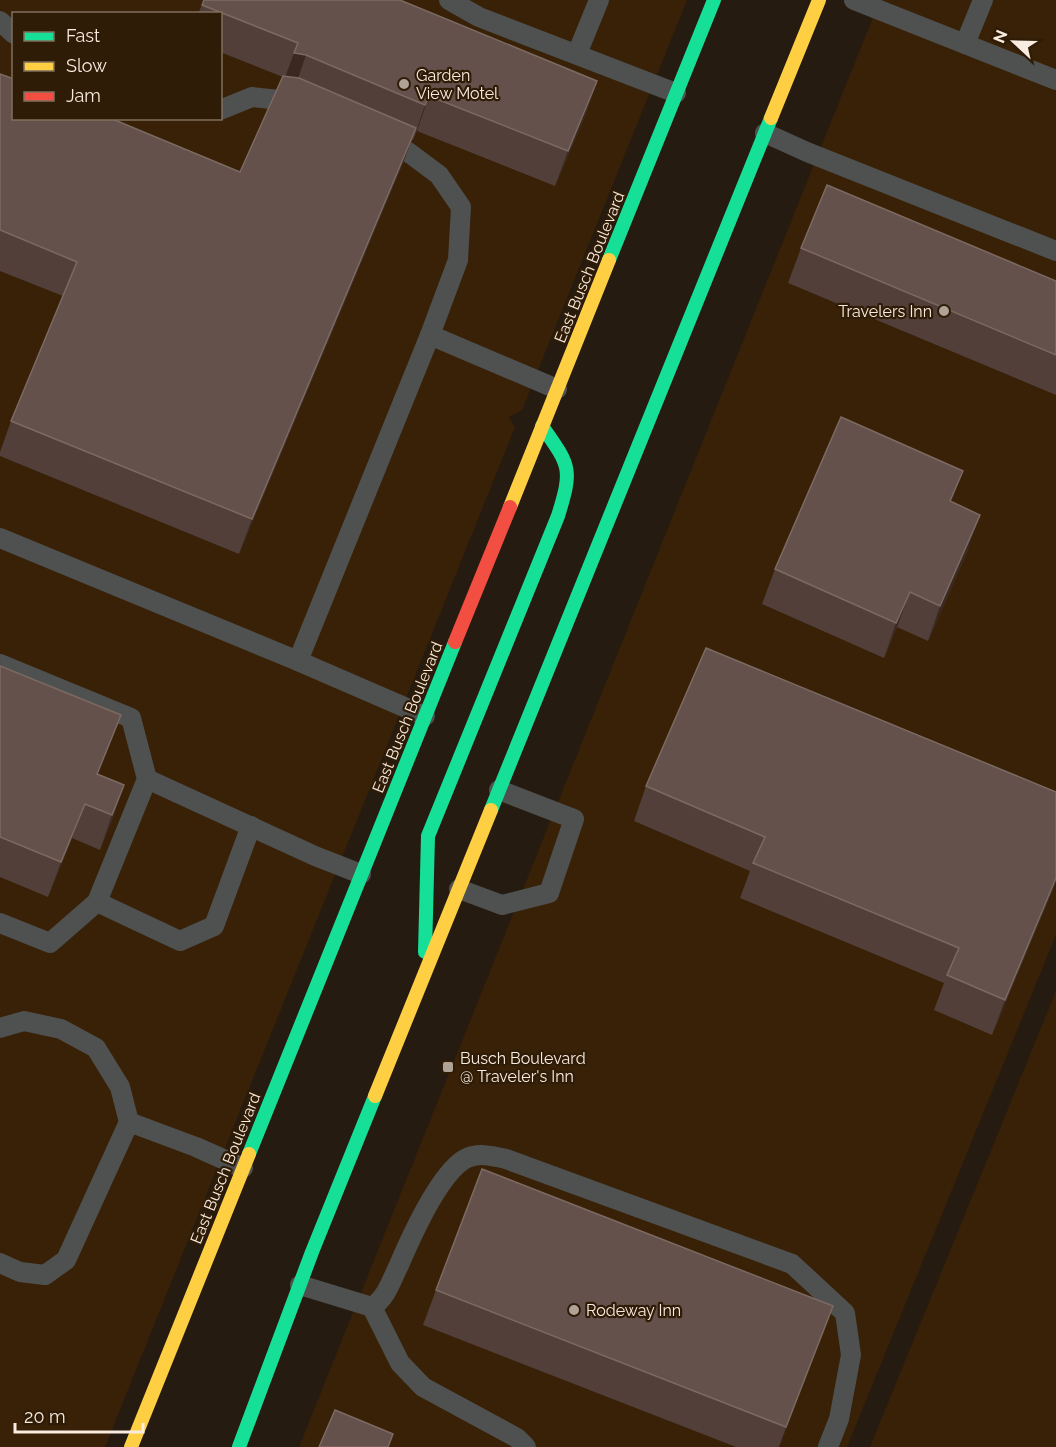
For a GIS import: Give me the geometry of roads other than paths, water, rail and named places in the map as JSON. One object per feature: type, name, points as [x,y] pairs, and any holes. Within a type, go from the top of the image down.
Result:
[{"type":"main road","name":"East Busch Boulevard","points":[[131,1447],[714,0]]},
{"type":"main road","points":[[239,1447],[300,1285],[424,975],[819,0]]},
{"type":"main road","points":[[424,975],[428,836],[558,516],[567,486],[569,474],[567,462],[542,426]]},
{"type":"lane","points":[[449,0],[479,17],[676,93]]},
{"type":"lane","points":[[577,54],[599,0]]},
{"type":"lane","points":[[854,0],[1056,80]]},
{"type":"lane","points":[[965,44],[983,0]]},
{"type":"lane","points":[[0,21],[12,32]]},
{"type":"lane","points":[[222,109],[252,97],[289,101],[320,114]]},
{"type":"lane","points":[[298,661],[458,260],[461,207],[438,175],[404,149],[362,132]]},
{"type":"lane","points":[[765,133],[807,152],[1056,251]]},
{"type":"lane","points":[[430,335],[557,389]]},
{"type":"lane","points":[[0,538],[425,716]]},
{"type":"lane","points":[[0,664],[131,718],[147,779],[97,902],[50,943],[0,923]]},
{"type":"lane","points":[[147,779],[361,874]]},
{"type":"lane","points":[[459,889],[501,905],[549,893],[574,819],[499,790]]},
{"type":"lane","points":[[97,902],[180,941],[214,926],[251,826]]},
{"type":"lane","points":[[0,1028],[24,1021],[61,1029],[96,1048],[120,1087],[129,1122],[66,1260],[45,1275],[20,1272],[0,1263]]},
{"type":"lane","points":[[129,1122],[196,1147],[243,1168]]},
{"type":"lane","points":[[372,1307],[382,1300],[417,1228],[446,1178],[465,1159],[482,1154],[506,1159],[792,1264],[845,1313],[851,1355],[839,1419],[828,1447]]},
{"type":"lane","points":[[300,1285],[372,1307],[400,1363],[423,1387],[517,1438],[526,1447]]},
{"type":"place","name":"Garden View Motel","points":[[404,84]]},
{"type":"place","name":"Travelers Inn","points":[[944,311]]},
{"type":"place","name":"Busch Boulevard @ Traveler's Inn","points":[[448,1067]]},
{"type":"place","name":"Rodeway Inn","points":[[574,1310]]}]
